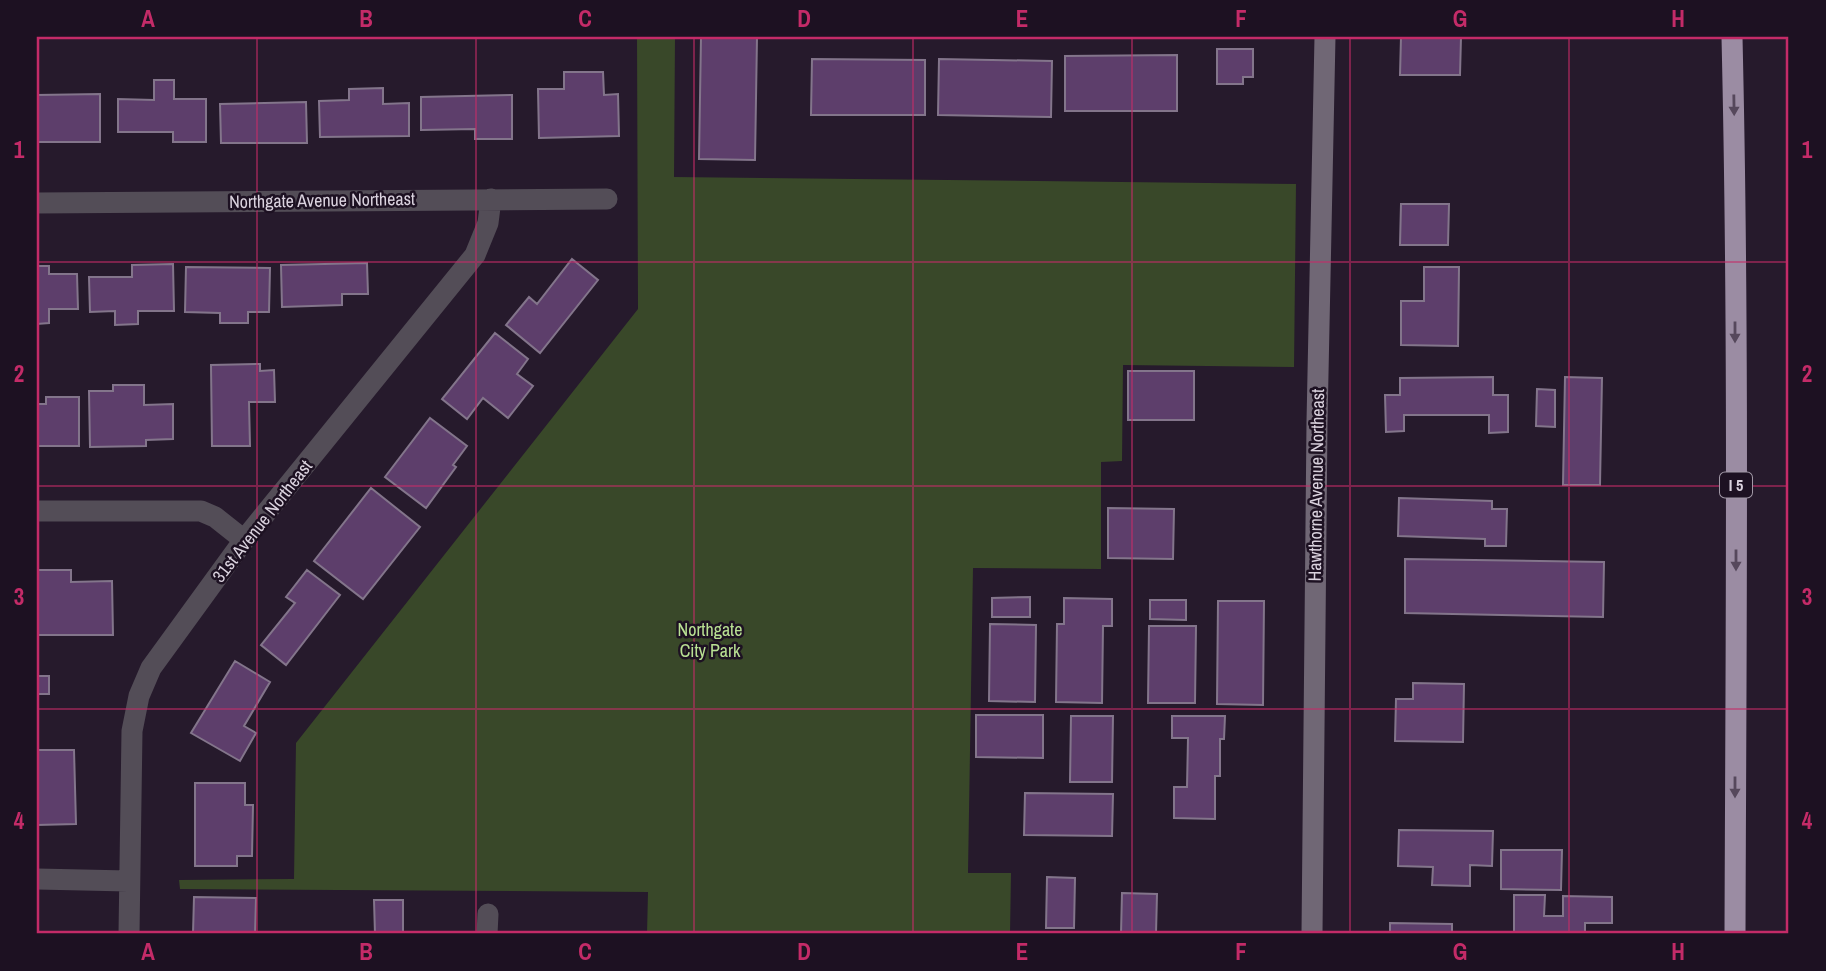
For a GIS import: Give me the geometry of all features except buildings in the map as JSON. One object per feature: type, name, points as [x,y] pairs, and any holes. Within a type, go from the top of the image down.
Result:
[{"type":"highway","name":"I 5","points":[[1732,37],[1735,165],[1735,934]]},
{"type":"main road","name":"Hawthorne Avenue Northeast","points":[[1312,934],[1317,422],[1325,37]]},
{"type":"street","name":"31st Avenue Northeast","points":[[129,934],[132,731],[139,696],[151,668],[244,540],[475,255],[488,223],[491,199]]},
{"type":"street","name":"Northgate Avenue Northeast","points":[[37,203],[607,199]]},
{"type":"street","points":[[37,511],[201,511],[215,517],[244,540]]},
{"type":"street","points":[[37,879],[128,881]]},
{"type":"green space","name":"Northgate City Park","points":[[637,37],[675,37],[674,177],[1296,184],[1294,367],[1123,365],[1122,461],[1101,462],[1101,569],[973,568],[968,873],[1011,873],[1010,934],[647,934],[648,892],[180,889],[179,880],[294,879],[296,743],[638,309]]}]
